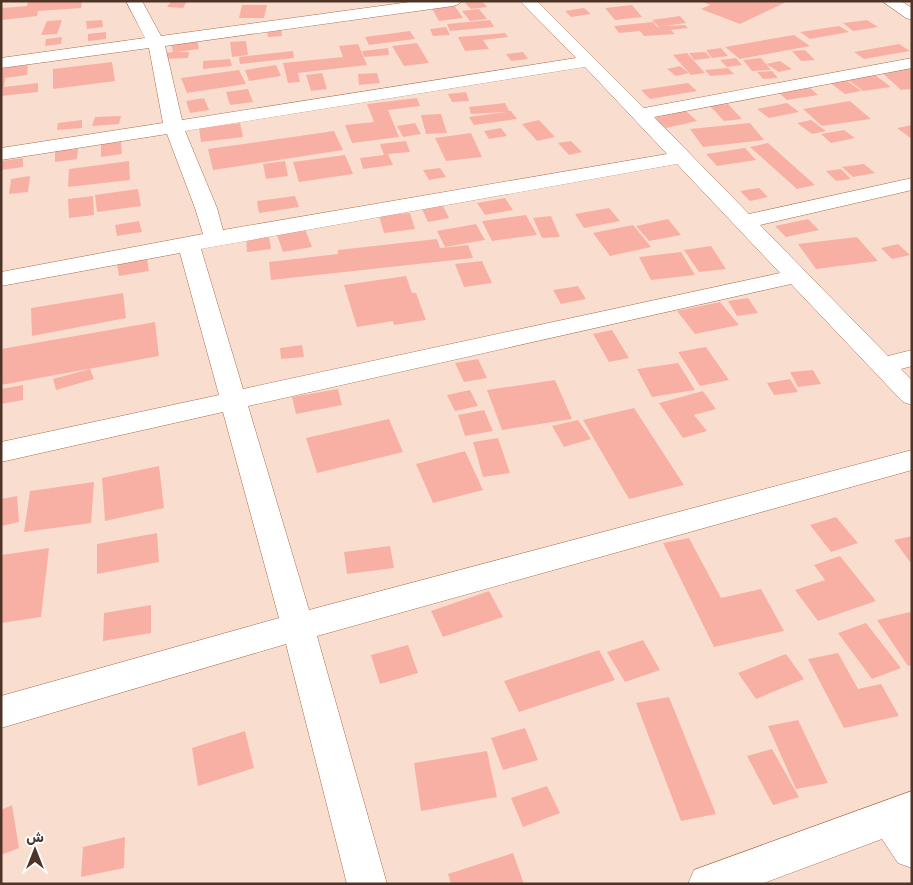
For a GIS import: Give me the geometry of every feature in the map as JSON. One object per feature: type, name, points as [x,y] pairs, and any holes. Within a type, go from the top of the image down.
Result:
[{"type":"street","points":[[134,1],[156,43],[174,128],[206,208],[202,242],[233,401],[298,627],[367,884]]},
{"type":"street","points":[[1,63],[453,1]]},
{"type":"street","points":[[528,1],[589,61],[912,396]]},
{"type":"street","points":[[890,1],[912,15]]},
{"type":"street","points":[[1,154],[589,61]]},
{"type":"street","points":[[640,114],[912,63]]},
{"type":"street","points":[[1,279],[682,157]]},
{"type":"street","points":[[744,222],[912,184]]},
{"type":"street","points":[[1,452],[796,276]]},
{"type":"street","points":[[883,366],[912,358]]},
{"type":"street","points":[[1,712],[298,627],[912,460]]},
{"type":"street","points":[[708,884],[900,813],[912,849]]},
{"type":"building","points":[[28,1],[82,1],[81,8],[38,11],[37,16],[1,20],[1,8],[27,6]]},
{"type":"building","points":[[171,1],[187,1],[183,8],[167,7]]},
{"type":"building","points":[[482,1],[487,7],[471,9],[465,3]]},
{"type":"building","points":[[701,1],[788,1],[740,24],[701,9],[710,5]]},
{"type":"building","points":[[242,5],[267,5],[264,18],[239,18]]},
{"type":"building","points":[[454,5],[463,18],[439,21],[431,7]]},
{"type":"building","points":[[632,5],[642,17],[615,20],[605,8]]},
{"type":"building","points":[[584,8],[591,14],[571,17],[565,11]]},
{"type":"building","points":[[479,9],[487,19],[470,21],[462,11]]},
{"type":"building","points":[[680,16],[686,23],[664,26],[685,25],[688,28],[671,30],[675,34],[644,36],[640,31],[619,33],[614,26],[653,22],[659,27],[652,20]]},
{"type":"building","points":[[62,20],[57,34],[41,35],[47,21]]},
{"type":"building","points":[[102,20],[103,27],[87,29],[86,21]]},
{"type":"building","points":[[490,20],[494,27],[450,31],[447,24]]},
{"type":"building","points":[[867,20],[878,27],[853,31],[843,23]]},
{"type":"building","points":[[839,26],[849,32],[810,39],[800,32]]},
{"type":"building","points":[[446,27],[450,35],[433,36],[430,29]]},
{"type":"building","points":[[281,29],[282,36],[268,37],[267,30]]},
{"type":"building","points":[[410,31],[415,39],[369,45],[365,37]]},
{"type":"building","points":[[106,32],[106,39],[88,41],[88,34]]},
{"type":"building","points":[[505,33],[508,37],[483,40],[489,49],[465,51],[458,37]]},
{"type":"building","points":[[794,35],[810,46],[740,59],[725,47]]},
{"type":"building","points":[[62,37],[61,44],[45,46],[46,39]]},
{"type":"building","points":[[197,39],[199,49],[177,52],[189,52],[188,58],[163,59],[164,53],[173,52],[171,42]]},
{"type":"building","points":[[246,41],[248,55],[232,57],[230,42]]},
{"type":"building","points":[[417,43],[429,63],[404,66],[392,46]]},
{"type":"building","points":[[358,44],[367,65],[298,73],[300,82],[288,83],[283,63],[343,57],[339,46]]},
{"type":"building","points":[[899,44],[910,51],[864,59],[854,52]]},
{"type":"building","points":[[388,48],[389,55],[364,57],[362,51]]},
{"type":"building","points":[[721,48],[728,56],[712,58],[706,50]]},
{"type":"building","points":[[805,50],[815,60],[801,61],[792,51]]},
{"type":"building","points":[[293,51],[294,58],[240,64],[239,57]]},
{"type":"building","points":[[523,52],[528,59],[511,61],[506,54]]},
{"type":"building","points":[[705,52],[711,58],[694,60],[689,53]]},
{"type":"building","points":[[687,53],[705,73],[691,75],[673,55]]},
{"type":"building","points":[[736,58],[742,65],[727,67],[720,60]]},
{"type":"building","points":[[761,58],[771,70],[752,71],[743,60]]},
{"type":"building","points":[[230,59],[232,66],[203,69],[203,61]]},
{"type":"building","points":[[780,61],[792,69],[779,72],[766,64]]},
{"type":"building","points":[[112,62],[115,81],[53,89],[53,69]]},
{"type":"building","points":[[28,65],[27,75],[5,78],[4,87],[38,83],[38,92],[1,96],[1,68]]},
{"type":"building","points":[[276,65],[281,76],[249,81],[245,70]]},
{"type":"building","points":[[680,66],[689,73],[676,76],[667,69]]},
{"type":"building","points":[[912,66],[912,89],[901,90],[878,69]]},
{"type":"building","points":[[728,68],[734,74],[710,76],[705,70]]},
{"type":"building","points":[[239,70],[246,84],[187,93],[181,78]]},
{"type":"building","points":[[772,71],[778,78],[763,79],[757,72]]},
{"type":"building","points":[[322,73],[327,89],[311,91],[306,75]]},
{"type":"building","points":[[377,73],[380,83],[359,85],[358,74]]},
{"type":"building","points":[[875,75],[891,87],[863,91],[847,79]]},
{"type":"building","points":[[845,79],[861,91],[845,94],[829,82]]},
{"type":"building","points":[[688,83],[697,91],[650,99],[641,90]]},
{"type":"building","points":[[810,88],[818,95],[787,100],[779,93]]},
{"type":"building","points":[[248,89],[253,102],[230,105],[226,92]]},
{"type":"building","points":[[466,92],[469,101],[452,102],[448,94]]},
{"type":"building","points":[[204,98],[209,110],[190,113],[186,101]]},
{"type":"building","points":[[417,98],[420,106],[388,110],[399,137],[352,143],[345,125],[374,122],[367,104]]},
{"type":"building","points":[[850,101],[871,119],[822,126],[803,109]]},
{"type":"building","points":[[505,103],[509,111],[517,119],[474,125],[469,117],[506,112],[471,114],[469,107]]},
{"type":"building","points":[[787,103],[799,112],[769,118],[757,109]]},
{"type":"building","points":[[728,104],[742,119],[724,121],[710,106]]},
{"type":"building","points":[[686,111],[697,121],[666,128],[654,118]]},
{"type":"building","points":[[441,114],[447,133],[426,134],[421,115]]},
{"type":"building","points":[[121,116],[119,124],[92,126],[95,117]]},
{"type":"building","points":[[82,120],[82,128],[57,130],[58,123]]},
{"type":"building","points":[[539,120],[555,137],[537,141],[522,124]]},
{"type":"building","points":[[811,120],[826,131],[812,134],[797,123]]},
{"type":"building","points":[[240,123],[243,137],[201,142],[199,128]]},
{"type":"building","points":[[415,123],[421,134],[403,137],[397,126]]},
{"type":"building","points":[[750,123],[764,140],[703,147],[690,129]]},
{"type":"building","points":[[912,125],[912,139],[897,128]]},
{"type":"building","points":[[501,128],[507,136],[489,139],[484,131]]},
{"type":"building","points":[[844,130],[855,138],[831,143],[821,134]]},
{"type":"building","points":[[334,131],[343,150],[213,170],[208,149]]},
{"type":"building","points":[[471,133],[482,157],[446,161],[435,138]]},
{"type":"building","points":[[406,141],[410,152],[388,154],[393,165],[363,169],[360,158],[384,155],[380,144]]},
{"type":"building","points":[[571,141],[582,152],[569,155],[558,143]]},
{"type":"building","points":[[121,142],[122,154],[101,157],[101,144]]},
{"type":"building","points":[[768,143],[815,185],[797,189],[750,147]]},
{"type":"building","points":[[745,148],[756,160],[717,166],[706,154]]},
{"type":"building","points":[[78,149],[77,159],[55,162],[55,151]]},
{"type":"building","points":[[345,155],[353,174],[299,182],[293,162]]},
{"type":"building","points":[[23,158],[23,167],[1,170],[1,161]]},
{"type":"building","points":[[129,161],[130,180],[68,187],[69,169]]},
{"type":"building","points":[[285,161],[288,176],[266,179],[263,164]]},
{"type":"building","points":[[864,164],[875,173],[853,177],[842,167]]},
{"type":"building","points":[[440,168],[446,177],[429,180],[423,170]]},
{"type":"building","points":[[841,169],[851,179],[836,181],[826,171]]},
{"type":"building","points":[[30,176],[28,192],[9,194],[11,179]]},
{"type":"building","points":[[759,188],[768,197],[750,201],[740,191]]},
{"type":"building","points":[[138,189],[141,206],[97,212],[95,195]]},
{"type":"building","points":[[93,196],[94,215],[69,218],[68,199]]},
{"type":"building","points":[[295,196],[299,207],[259,213],[257,201]]},
{"type":"building","points":[[505,198],[513,210],[485,215],[477,203]]},
{"type":"building","points":[[442,204],[449,218],[428,222],[421,207]]},
{"type":"building","points":[[609,208],[620,221],[584,228],[575,214]]},
{"type":"building","points":[[410,213],[415,229],[384,233],[379,216]]},
{"type":"building","points":[[526,215],[537,235],[492,241],[482,221]]},
{"type":"building","points":[[551,216],[560,237],[542,238],[533,218]]},
{"type":"building","points":[[668,219],[681,235],[649,241],[636,226]]},
{"type":"building","points":[[808,219],[819,230],[786,237],[775,226]]},
{"type":"building","points":[[139,221],[142,232],[117,236],[115,225]]},
{"type":"building","points":[[476,224],[485,240],[445,247],[437,231]]},
{"type":"building","points":[[633,225],[651,247],[610,256],[593,233]]},
{"type":"building","points":[[305,229],[312,247],[283,252],[277,235]]},
{"type":"building","points":[[269,236],[271,249],[247,252],[246,239]]},
{"type":"building","points":[[857,237],[878,261],[816,269],[798,244]]},
{"type":"building","points":[[437,239],[440,248],[468,245],[473,258],[271,280],[269,262],[338,254],[338,250]]},
{"type":"building","points":[[898,244],[910,255],[892,259],[881,248]]},
{"type":"building","points":[[711,246],[726,269],[699,272],[684,250]]},
{"type":"building","points":[[681,252],[695,275],[651,280],[639,257]]},
{"type":"building","points":[[147,259],[149,271],[119,276],[117,264]]},
{"type":"building","points":[[482,261],[492,283],[464,287],[455,264]]},
{"type":"building","points":[[406,276],[412,293],[416,293],[426,320],[394,325],[393,321],[357,327],[344,285]]},
{"type":"building","points":[[578,286],[586,299],[561,304],[553,290]]},
{"type":"building","points":[[123,293],[126,318],[32,336],[31,308]]},
{"type":"building","points":[[748,298],[758,313],[737,316],[728,301]]},
{"type":"building","points":[[720,302],[739,325],[695,334],[677,311]]},
{"type":"building","points":[[155,322],[159,356],[1,385],[1,349]]},
{"type":"building","points":[[612,330],[629,358],[609,362],[593,334]]},
{"type":"building","points":[[302,345],[304,357],[281,359],[280,348]]},
{"type":"building","points":[[706,347],[729,380],[700,386],[678,352]]},
{"type":"building","points":[[478,359],[487,378],[464,382],[455,363]]},
{"type":"building","points":[[678,363],[695,390],[652,397],[637,369]]},
{"type":"building","points":[[90,369],[94,379],[56,390],[53,379]]},
{"type":"building","points":[[813,370],[821,384],[798,387],[790,372]]},
{"type":"building","points":[[790,379],[798,392],[774,395],[767,383]]},
{"type":"building","points":[[555,380],[572,419],[502,430],[487,390]]},
{"type":"building","points":[[23,385],[23,400],[1,404],[1,389]]},
{"type":"building","points":[[338,389],[342,405],[296,414],[292,397]]},
{"type":"building","points":[[470,390],[478,406],[455,411],[447,395]]},
{"type":"building","points":[[703,391],[716,409],[694,415],[707,431],[683,438],[659,403]]},
{"type":"building","points":[[634,408],[684,485],[629,499],[583,420]]},
{"type":"building","points":[[484,410],[493,431],[465,436],[458,415]]},
{"type":"building","points":[[389,419],[403,452],[317,473],[306,438]]},
{"type":"building","points":[[578,420],[591,439],[564,447],[552,426]]},
{"type":"building","points":[[498,438],[510,473],[483,477],[473,442]]},
{"type":"building","points":[[465,451],[483,490],[433,503],[416,464]]},
{"type":"building","points":[[159,466],[164,508],[105,521],[102,478]]},
{"type":"building","points":[[94,482],[91,523],[24,532],[30,491]]},
{"type":"building","points":[[17,496],[19,522],[1,526],[1,499]]},
{"type":"building","points":[[836,517],[858,543],[831,552],[810,525]]},
{"type":"building","points":[[157,533],[159,562],[97,574],[97,544]]},
{"type":"building","points":[[912,536],[912,562],[910,562],[894,540]]},
{"type":"building","points":[[689,538],[721,598],[761,589],[784,631],[714,647],[663,543]]},
{"type":"building","points":[[390,546],[394,568],[347,574],[344,552]]},
{"type":"building","points":[[49,548],[41,617],[1,623],[2,555]]},
{"type":"building","points":[[840,556],[876,601],[818,621],[795,590],[825,580],[814,565]]},
{"type":"building","points":[[489,591],[503,617],[443,637],[431,611]]},
{"type":"building","points":[[151,605],[151,633],[103,641],[104,613]]},
{"type":"building","points":[[910,612],[912,615],[912,665],[908,666],[877,620]]},
{"type":"building","points":[[866,623],[901,668],[872,679],[838,633]]},
{"type":"building","points":[[643,640],[660,670],[625,682],[607,652]]},
{"type":"building","points":[[408,645],[418,673],[380,684],[371,655]]},
{"type":"building","points":[[599,650],[615,680],[519,712],[504,681]]},
{"type":"building","points":[[838,653],[858,689],[881,684],[899,716],[844,728],[808,659]]},
{"type":"building","points":[[786,654],[804,679],[756,699],[738,673]]},
{"type":"building","points":[[669,697],[716,814],[681,821],[636,703]]},
{"type":"building","points":[[798,720],[828,783],[796,789],[768,726]]},
{"type":"building","points":[[525,728],[538,760],[503,770],[491,738]]},
{"type":"building","points":[[245,731],[254,768],[198,786],[192,748]]},
{"type":"building","points":[[772,749],[799,797],[773,805],[747,756]]},
{"type":"building","points":[[487,751],[497,797],[421,811],[414,763]]},
{"type":"building","points":[[547,786],[560,813],[523,827],[511,798]]},
{"type":"building","points":[[12,805],[19,848],[1,855],[1,810]]},
{"type":"building","points":[[125,837],[124,868],[81,877],[83,847]]},
{"type":"building","points":[[513,853],[524,884],[451,884],[448,874]]}]
